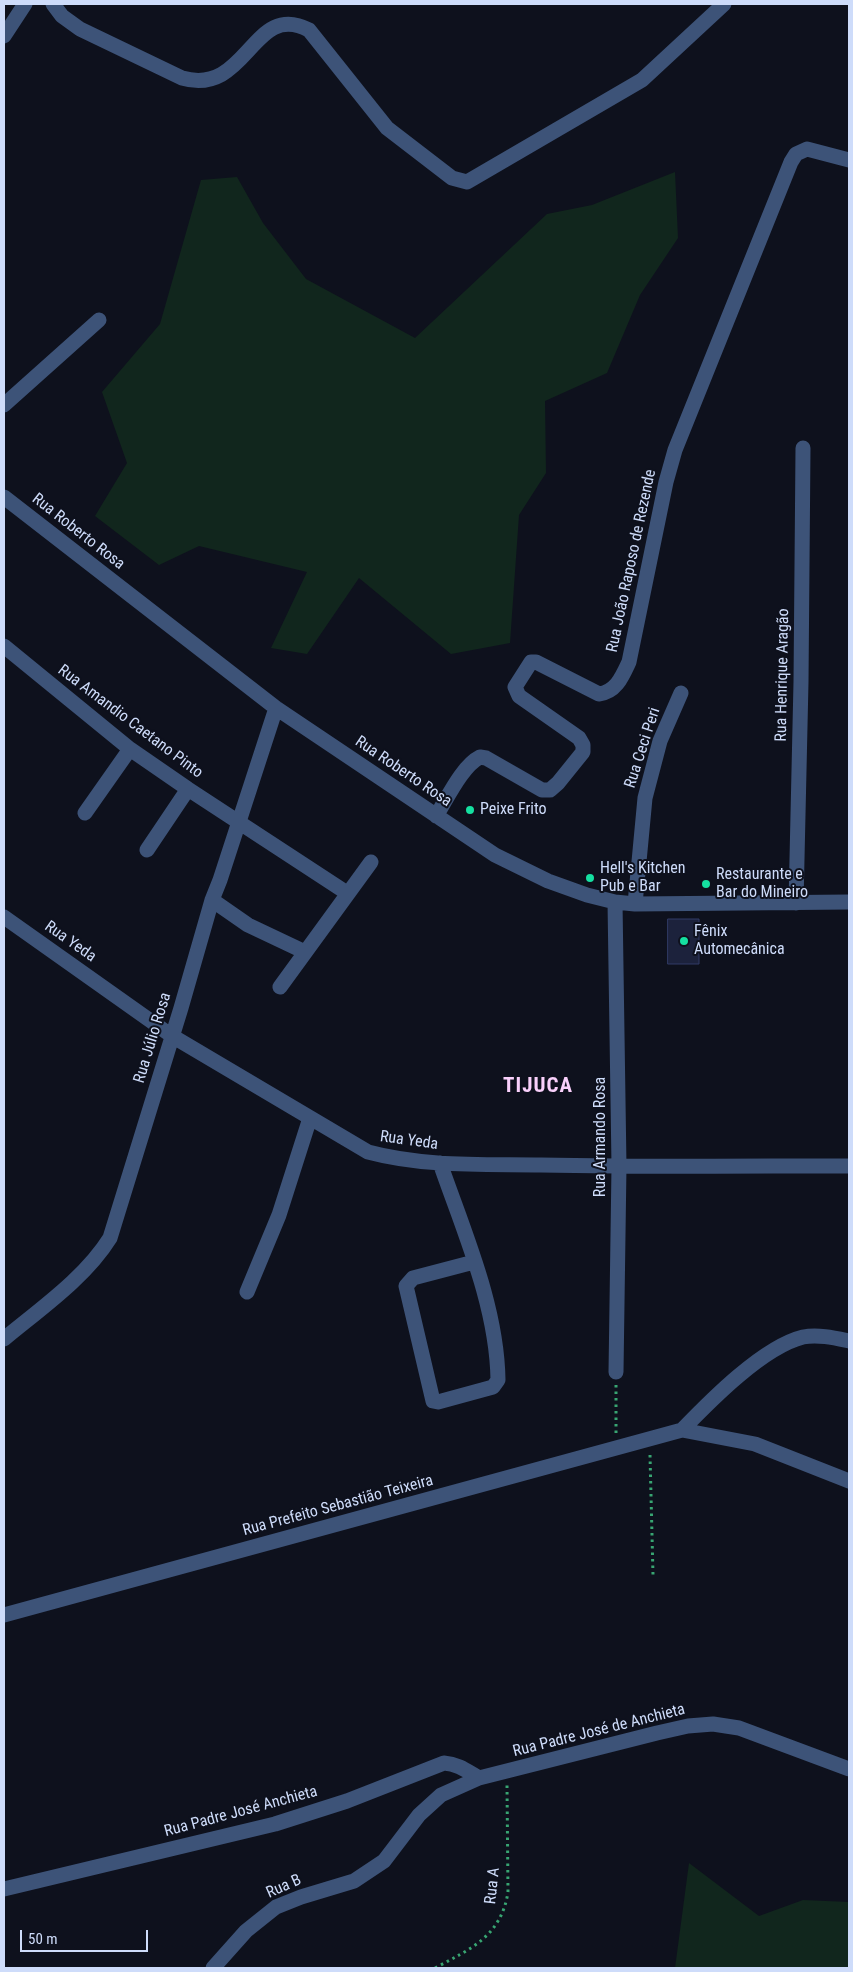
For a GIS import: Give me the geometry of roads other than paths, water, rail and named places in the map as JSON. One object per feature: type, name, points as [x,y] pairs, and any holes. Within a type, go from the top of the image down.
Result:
[{"type":"street","points":[[4,36],[25,4]]},
{"type":"street","points":[[53,4],[62,16],[80,29],[182,78],[198,81],[214,78],[232,68],[267,29],[284,23],[301,26],[309,30],[388,128],[452,178],[467,182],[642,80],[724,4]]},
{"type":"street","name":"Rua João Raposo de Rezende","points":[[436,816],[473,760],[480,757],[486,758],[542,790],[550,790],[583,752],[583,745],[579,738],[519,696],[515,687],[531,662],[536,662],[598,694],[607,693],[620,682],[629,662],[666,482],[675,450],[791,162],[796,154],[807,149],[849,160]]},
{"type":"street","points":[[4,405],[99,320]]},
{"type":"street","name":"Rua Henrique Aragão","points":[[796,903],[802,682],[803,448]]},
{"type":"street","name":"Rua Roberto Rosa","points":[[4,497],[276,708],[495,855],[548,881],[587,895],[615,902],[635,904],[849,902]]},
{"type":"street","name":"Rua Amandio Caetano Pinto","points":[[4,646],[130,748],[188,789],[347,893]]},
{"type":"street","name":"Rua Ceci Peri","points":[[635,904],[645,798],[660,741],[680,693]]},
{"type":"street","name":"Rua Júlio Rosa","points":[[4,1339],[85,1270],[99,1256],[110,1238],[212,900],[276,708]]},
{"type":"street","points":[[85,812],[130,748]]},
{"type":"street","points":[[147,850],[188,789]]},
{"type":"street","points":[[280,987],[371,862]]},
{"type":"street","points":[[212,900],[248,925],[305,952]]},
{"type":"street","name":"Rua Armando Rosa","points":[[615,902],[619,1166],[616,1372]]},
{"type":"street","name":"Rua Yeda","points":[[4,917],[172,1036],[368,1152],[393,1159],[440,1163],[619,1166],[849,1166]]},
{"type":"street","points":[[247,1292],[279,1215],[310,1118]]},
{"type":"street","points":[[440,1163],[474,1262],[490,1313],[498,1374],[496,1384],[493,1387],[447,1400],[433,1401],[406,1286],[413,1278],[474,1262]]},
{"type":"street","points":[[682,1430],[716,1396],[746,1370],[785,1344],[804,1337],[829,1337],[849,1341]]},
{"type":"street","points":[[682,1430],[755,1444],[849,1482]]},
{"type":"street","name":"Rua Prefeito Sebastião Teixeira","points":[[4,1615],[682,1430]]},
{"type":"street","name":"Rua Padre José de Anchieta","points":[[384,1860],[419,1815],[441,1795],[479,1778],[688,1726],[713,1724],[747,1731],[849,1769]]},
{"type":"street","name":"Rua Padre José Anchieta","points":[[4,1889],[275,1824],[347,1801],[444,1763],[462,1767],[479,1778]]},
{"type":"street","name":"Rua B","points":[[213,1968],[246,1931],[276,1907],[301,1897],[354,1881],[384,1860]]},
{"type":"place","name":"Peixe Frito","points":[[470,810]]},
{"type":"place","name":"Hell's Kitchen Pub e Bar","points":[[590,878]]},
{"type":"place","name":"Restaurante e Bar do Mineiro","points":[[706,884]]},
{"type":"place","name":"Fênix Automecânica","points":[[684,941]]},
{"type":"district","name":"TIJUCA","points":[[538,1087]]}]
